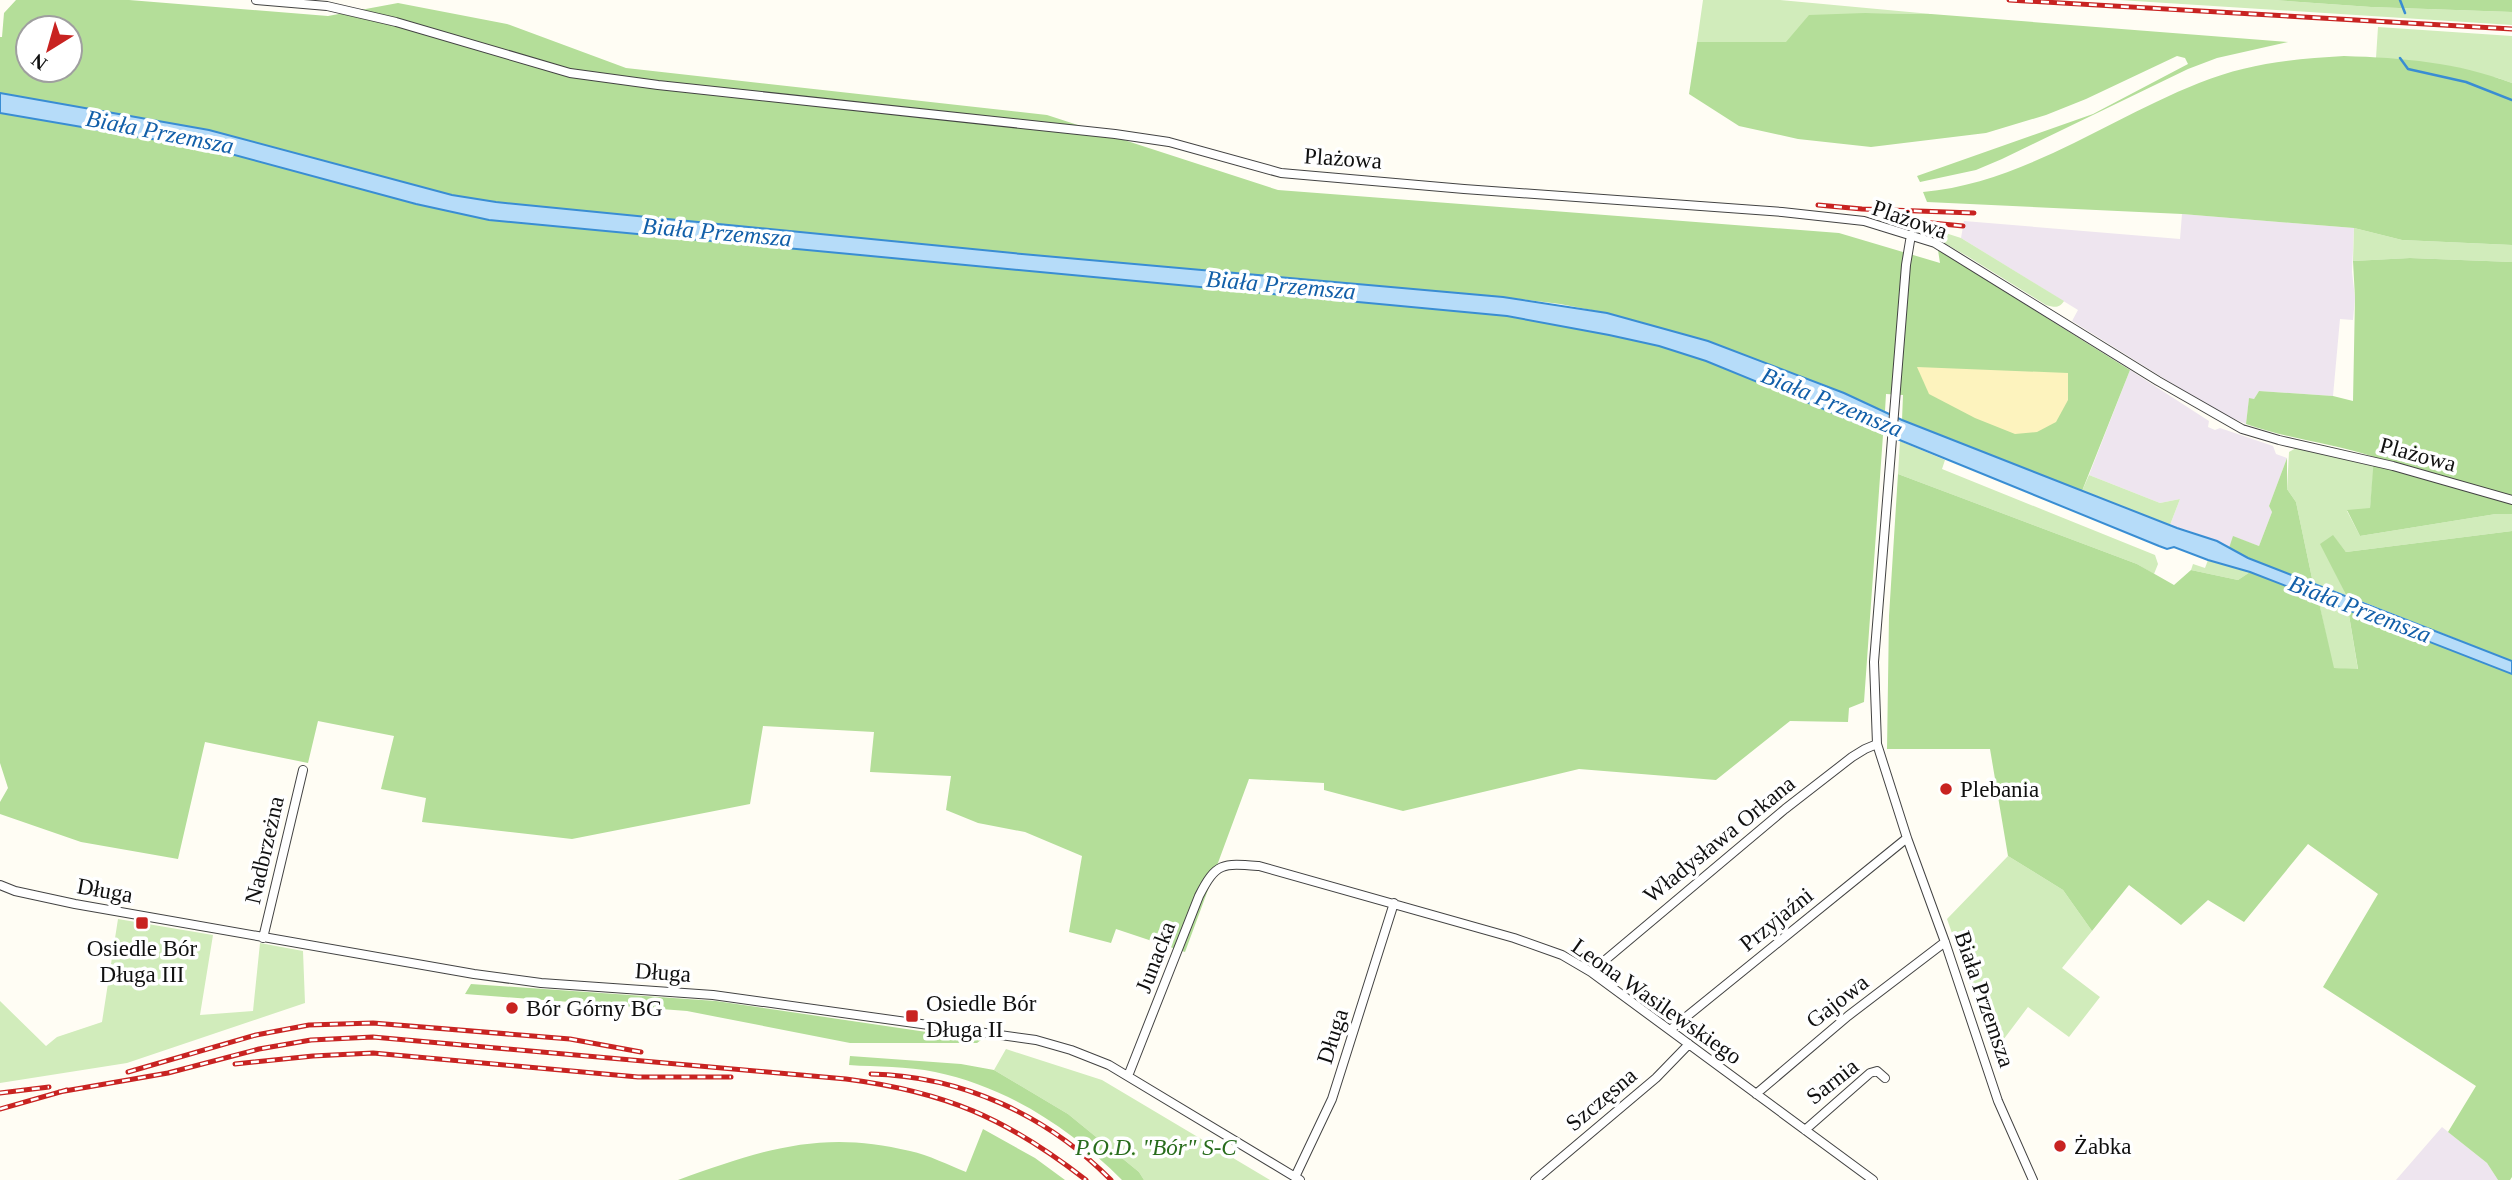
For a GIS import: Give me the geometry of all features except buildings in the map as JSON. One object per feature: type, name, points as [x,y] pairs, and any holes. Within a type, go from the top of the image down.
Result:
[{"type":"street","name":"Plażowa","points":[[256,0],[327,6],[396,22],[570,73],[658,85],[1115,134],[1170,142],[1281,173],[1782,212],[1864,221],[1935,243],[2158,381],[2242,429],[2285,442],[2393,466],[2512,500]]},
{"type":"street","name":"Biała Przemsza","points":[[1911,235],[1906,265],[1874,662],[1877,744],[1998,1101],[2033,1180]]},
{"type":"street","name":"Władysława Orkana","points":[[1591,972],[1785,809],[1852,758],[1877,744]]},
{"type":"street","name":"Nadbrzeżna","points":[[263,938],[303,770]]},
{"type":"street","name":"Przyjaźni","points":[[1670,1030],[1907,838]]},
{"type":"street","name":"Leona Wasilewskiego","points":[[1231,863],[1259,866],[1394,903],[1562,955],[1591,972],[1873,1180]]},
{"type":"street","name":"Junacka","points":[[1128,1076],[1210,873],[1231,863]]},
{"type":"street","name":"Długa","points":[[0,886],[40,897],[263,938],[514,979],[713,995],[1035,1040],[1071,1050],[1108,1065],[1298,1178],[1332,1099],[1394,903]]},
{"type":"street","name":"Gajowa","points":[[1756,1094],[1848,1016],[1945,942]]},
{"type":"street","name":"Szczęsna","points":[[1535,1180],[1656,1078],[1689,1044]]},
{"type":"street","name":"Sarnia","points":[[1805,1130],[1870,1073],[1877,1071],[1885,1078]]},
{"type":"shaded area","points":[[2182,214],[2354,228],[2353,320],[2340,319],[2333,396],[2259,391],[2254,399],[2249,399],[2246,424],[2216,411],[2072,321],[2078,310],[1961,238],[1964,221],[2180,239]]},
{"type":"shaded area","points":[[2130,370],[2209,421],[2208,427],[2215,430],[2220,428],[2273,446],[2276,454],[2287,458],[2269,506],[2272,512],[2259,546],[2234,537],[2229,548],[2217,541],[2177,528],[2170,525],[2180,499],[2160,503],[2089,475]]},
{"type":"shaded area","points":[[2442,1127],[2487,1163],[2498,1180],[2396,1180]]},
{"type":"green space","points":[[16,0],[129,0],[328,16],[398,3],[507,24],[626,68],[1047,115],[1278,190],[1839,233],[1940,263],[1938,250],[2130,370],[2082,491],[1902,420],[1903,395],[1886,394],[1885,411],[1708,342],[1607,313],[1503,297],[1022,254],[496,202],[452,195],[209,130],[0,93],[4,13]]},
{"type":"green space","points":[[1703,0],[1780,0],[1931,14],[1865,13],[1787,42],[1697,42]]},
{"type":"green space","points":[[2119,0],[2273,0],[2512,12],[2512,25]]},
{"type":"green space","points":[[2273,0],[2512,0],[2512,12],[2371,7]]},
{"type":"green space","points":[[1931,14],[2288,42],[2217,58],[2188,69],[1976,170],[1920,182],[1917,176],[2093,114],[2188,64],[2185,58],[2177,56],[2086,99],[2046,115],[1986,133],[1871,147],[1798,139],[1739,126],[1689,94],[1697,42],[1786,42],[1809,15]]},
{"type":"green space","points":[[2378,27],[2512,36],[2512,83],[2498,78],[2376,58]]},
{"type":"green space","points":[[2344,56],[2429,62],[2471,70],[2512,83],[2512,245],[2402,240],[2354,228],[2182,214],[1927,202],[1923,192],[1960,186],[2030,163],[2217,76],[2271,63]]},
{"type":"green space","points":[[0,113],[216,150],[416,204],[489,220],[1507,316],[1622,337],[1688,355],[1772,386],[1883,435],[1864,702],[1849,708],[1848,722],[1790,721],[1716,780],[1579,769],[1403,811],[1324,790],[1324,783],[1249,779],[1185,952],[1116,929],[1111,943],[1069,932],[1082,856],[1025,832],[978,823],[946,810],[951,776],[870,772],[874,732],[763,726],[750,804],[572,839],[422,822],[426,798],[381,789],[394,736],[318,721],[308,763],[205,742],[178,859],[81,842],[0,814],[0,802],[8,788],[0,763]]},
{"type":"green space","points":[[2354,228],[2402,240],[2512,245],[2512,262],[2410,258],[2353,261]]},
{"type":"green space","points":[[1933,229],[1961,238],[2064,301],[2054,307],[2046,305],[1935,238]]},
{"type":"green space","points":[[2410,258],[2512,262],[2512,514],[2496,514],[2360,536],[2347,510],[2370,508],[2374,457],[2246,424],[2249,398],[2254,399],[2259,391],[2333,396],[2353,401],[2353,261]]},
{"type":"green space","points":[[1900,441],[1945,460],[1942,469],[2155,555],[2158,564],[2154,574],[2137,564],[1898,474]]},
{"type":"green space","points":[[2296,448],[2374,466],[2370,509],[2347,511],[2360,536],[2496,514],[2512,514],[2512,531],[2346,552],[2333,536],[2321,544],[2346,595],[2313,583],[2296,502],[2287,489],[2289,452]]},
{"type":"green space","points":[[2287,458],[2287,489],[2296,502],[2313,583],[2229,548],[2233,536],[2259,546],[2272,512],[2269,506]]},
{"type":"green space","points":[[1898,474],[2137,564],[2174,585],[2191,570],[2238,580],[2250,572],[2318,598],[2334,668],[2358,669],[2348,609],[2512,674],[2510,1180],[2498,1180],[2487,1163],[2448,1132],[2476,1086],[2323,987],[2378,894],[2308,844],[2244,922],[2208,900],[2181,925],[2129,885],[2092,931],[2063,890],[2008,856],[1990,749],[1887,749],[1889,616]]},
{"type":"green space","points":[[2089,475],[2160,503],[2180,499],[2170,525],[2082,491]]},
{"type":"green space","points":[[2512,531],[2512,661],[2346,595],[2320,544],[2333,535],[2346,552]]},
{"type":"green space","points":[[2208,560],[2250,572],[2238,580],[2191,570],[2193,564],[2205,568]]},
{"type":"green space","points":[[2318,598],[2348,609],[2358,670],[2333,668]]},
{"type":"green space","points":[[2008,856],[2063,890],[2092,931],[2062,968],[2100,997],[2069,1037],[2028,1007],[1994,1052],[1947,919]]},
{"type":"green space","points":[[118,919],[213,935],[200,1015],[253,1011],[260,943],[303,951],[305,1003],[127,1063],[0,1083],[0,1001],[46,1046],[57,1037],[102,1022]]},
{"type":"green space","points":[[471,984],[716,1001],[981,1040],[977,1043],[850,1043],[687,1011],[465,994]]},
{"type":"green space","name":"P.O.D. \"Bór\" S-C","points":[[1006,1049],[1102,1080],[1270,1180],[1144,1180],[1139,1172],[1068,1114],[994,1070]]},
{"type":"green space","points":[[850,1056],[961,1064],[994,1070],[1068,1114],[1139,1172],[1144,1180],[1122,1180],[1059,1127],[1012,1099],[987,1088],[924,1070],[849,1065]]},
{"type":"green space","points":[[983,1129],[1035,1158],[1065,1180],[678,1180],[765,1152],[792,1146],[848,1142],[910,1151],[966,1172]]},
{"type":"sand","points":[[1917,367],[2068,373],[2068,400],[2056,422],[2037,432],[2015,434],[1975,418],[1929,394]]},
{"type":"water","points":[[0,93],[209,130],[452,195],[496,202],[1022,254],[1503,297],[1607,313],[1708,341],[1844,393],[1902,420],[2177,528],[2217,541],[2248,558],[2512,661],[2512,674],[2250,572],[2174,547],[2167,549],[2159,546],[1706,361],[1659,346],[1507,316],[489,220],[416,204],[216,150],[0,113]]},
{"type":"waterway","points":[[2400,0],[2405,13]]},
{"type":"waterway","points":[[2400,58],[2408,69],[2466,82],[2512,100]]},
{"type":"railway","points":[[2009,0],[2512,29]]},
{"type":"railway","points":[[1818,205],[1974,213]]},
{"type":"railway","points":[[1890,219],[1963,226]]},
{"type":"railway","points":[[128,1072],[256,1035],[309,1025],[373,1023],[570,1039],[641,1052]]},
{"type":"railway","points":[[59,1092],[168,1073],[259,1049],[311,1040],[373,1037],[846,1079],[882,1085],[945,1100],[974,1111],[1029,1140],[1086,1180]]},
{"type":"railway","points":[[235,1064],[373,1053],[638,1077],[731,1077]]},
{"type":"railway","points":[[871,1074],[938,1082],[1001,1103],[1059,1136],[1111,1180]]},
{"type":"railway","points":[[0,1093],[49,1087]]},
{"type":"railway","points":[[0,1109],[67,1090]]},
{"type":"place","name":"Plebania","points":[[1946,789]]},
{"type":"place","name":"Osiedle Bór Długa III","points":[[142,923]]},
{"type":"place","name":"Bór Górny BG","points":[[512,1008]]},
{"type":"place","name":"Osiedle Bór Długa II","points":[[912,1016]]},
{"type":"place","name":"Żabka","points":[[2060,1146]]}]
